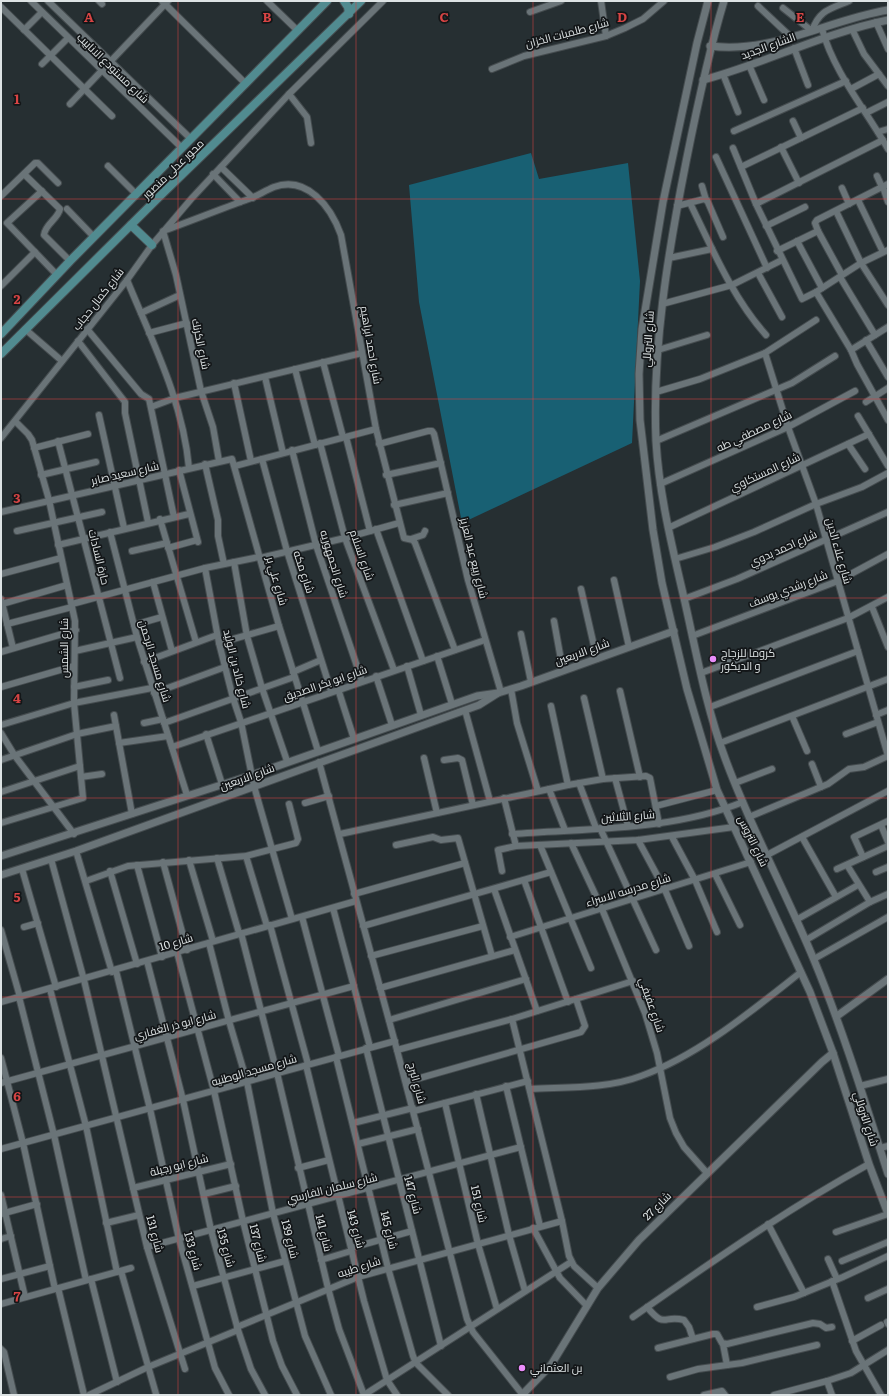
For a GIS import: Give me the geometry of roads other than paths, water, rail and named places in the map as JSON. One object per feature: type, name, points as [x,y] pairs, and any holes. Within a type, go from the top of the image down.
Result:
[{"type":"main road","name":"محور عدلى منصور","points":[[2,332],[70,261],[327,1]]},
{"type":"main road","points":[[344,1],[348,7],[349,14]]},
{"type":"main road","name":"محور عدلى منصور","points":[[1,354],[361,1]]},
{"type":"main road","points":[[131,225],[152,245]]},
{"type":"street","name":"شارع مستودع الانابيب","points":[[31,1],[182,148]]},
{"type":"street","name":"شارع مستودع الانابيب","points":[[48,1],[191,139]]},
{"type":"street","points":[[267,1],[298,31]]},
{"type":"street","name":"شارع كمال حجاب","points":[[1,438],[127,280],[163,231],[213,174],[382,1]]},
{"type":"street","points":[[530,12],[561,1]]},
{"type":"street","points":[[601,1],[606,36]]},
{"type":"street","name":"شارع طلمبات الخزان","points":[[492,69],[531,54],[606,36],[642,20],[664,1]]},
{"type":"street","name":"شارع التروللي","points":[[674,631],[660,570],[649,504],[640,420],[639,374],[642,337],[663,202],[696,42],[708,1]]},
{"type":"street","points":[[710,46],[724,1]]},
{"type":"street","points":[[784,8],[812,31],[816,20],[820,15],[849,1]]},
{"type":"street","points":[[70,104],[165,2],[246,84]]},
{"type":"street","points":[[758,6],[792,38]]},
{"type":"street","points":[[1,7],[112,116]]},
{"type":"street","name":"الشارع الجديد","points":[[710,46],[743,48],[792,38],[888,10]]},
{"type":"street","points":[[24,30],[42,12]]},
{"type":"street","name":"الشارع الجديد","points":[[703,80],[825,37],[888,20]]},
{"type":"street","points":[[876,22],[888,49]]},
{"type":"street","points":[[822,28],[846,81],[888,149]]},
{"type":"street","points":[[852,29],[862,50],[888,86]]},
{"type":"street","points":[[42,64],[68,38]]},
{"type":"street","name":"شارع التروللي","points":[[692,636],[668,528],[660,484],[656,441],[656,392],[662,304],[677,206],[710,46]]},
{"type":"street","points":[[794,48],[808,85]]},
{"type":"street","points":[[749,65],[764,100]]},
{"type":"street","points":[[723,74],[738,112]]},
{"type":"street","points":[[851,89],[879,74]]},
{"type":"street","points":[[734,130],[846,81]]},
{"type":"street","points":[[290,94],[307,117],[312,144]]},
{"type":"street","points":[[741,167],[801,138],[865,110],[888,102]]},
{"type":"street","points":[[793,121],[801,138]]},
{"type":"street","points":[[878,132],[888,129]]},
{"type":"street","points":[[756,204],[883,140]]},
{"type":"street","points":[[781,147],[799,183]]},
{"type":"street","points":[[733,148],[777,251],[802,298],[806,298],[816,292],[861,262],[886,251],[858,200]]},
{"type":"street","points":[[716,157],[767,268]]},
{"type":"street","points":[[1,196],[37,163],[58,183]]},
{"type":"street","points":[[108,166],[136,194]]},
{"type":"street","points":[[221,167],[252,198]]},
{"type":"street","points":[[24,174],[60,209],[44,231],[44,235],[70,261]]},
{"type":"street","points":[[213,174],[240,202]]},
{"type":"street","points":[[877,176],[884,186],[888,202]]},
{"type":"street","name":"شارع احمد ابراهيم","points":[[163,231],[252,198],[275,187],[288,185],[302,187],[322,200],[329,210],[337,225],[342,240],[379,444],[399,523],[404,538],[411,539],[415,543],[455,650]]},
{"type":"street","points":[[702,186],[706,200],[723,237]]},
{"type":"street","points":[[875,335],[841,276],[818,231],[815,221],[884,186]]},
{"type":"street","points":[[842,188],[849,204]]},
{"type":"street","points":[[42,190],[7,223],[57,275]]},
{"type":"street","points":[[677,206],[706,200]]},
{"type":"street","points":[[690,203],[712,249],[732,285],[752,318],[766,335]]},
{"type":"street","points":[[766,226],[805,207]]},
{"type":"street","points":[[66,209],[94,237]]},
{"type":"street","points":[[836,211],[861,262],[888,305]]},
{"type":"street","name":"شارع الكرنك","points":[[163,231],[187,323],[202,391],[213,427],[219,461]]},
{"type":"street","points":[[777,251],[818,231]]},
{"type":"street","points":[[797,241],[822,288]]},
{"type":"street","points":[[669,258],[712,249]]},
{"type":"street","points":[[1,286],[35,252]]},
{"type":"street","points":[[662,304],[732,285],[782,260]]},
{"type":"street","points":[[758,273],[782,316]]},
{"type":"street","points":[[127,280],[175,398],[184,427],[190,468]]},
{"type":"street","points":[[816,292],[851,350],[857,364],[888,420]]},
{"type":"street","points":[[141,313],[180,295]]},
{"type":"street","points":[[656,392],[700,379],[765,353],[816,320]]},
{"type":"street","points":[[149,333],[187,323]]},
{"type":"street","points":[[851,350],[888,327]]},
{"type":"street","points":[[25,329],[62,362]]},
{"type":"street","points":[[87,330],[141,394],[149,399],[174,517]]},
{"type":"street","points":[[658,350],[707,335]]},
{"type":"street","points":[[866,340],[888,377]]},
{"type":"street","points":[[78,341],[125,400],[125,413],[148,522]]},
{"type":"street","points":[[151,407],[175,398],[202,391],[362,353]]},
{"type":"street","name":"شارع علاء الدين","points":[[750,817],[821,787],[849,769],[864,768],[888,756],[816,504],[788,427],[765,353]]},
{"type":"street","points":[[656,441],[796,381],[835,356]]},
{"type":"street","points":[[323,362],[344,437],[373,530],[423,661]]},
{"type":"street","name":"شارع السلام","points":[[295,370],[345,538],[394,670]]},
{"type":"street","points":[[265,377],[283,453]]},
{"type":"street","points":[[234,383],[251,461]]},
{"type":"street","points":[[866,402],[888,388]]},
{"type":"street","name":"شارع مصطفي طه","points":[[660,484],[788,427],[855,391]]},
{"type":"street","points":[[99,415],[124,528]]},
{"type":"street","points":[[858,416],[888,466]]},
{"type":"street","name":"شارع الشمس","points":[[15,422],[28,434],[34,448],[49,500],[76,630],[74,703],[83,798],[54,808]]},
{"type":"street","points":[[235,466],[376,429]]},
{"type":"street","name":"شارع ربيع عبد العزيز","points":[[379,444],[428,431],[432,431],[434,434],[466,573],[499,693]]},
{"type":"street","points":[[34,448],[88,434]]},
{"type":"street","name":"شارع المستكاوي","points":[[668,528],[869,434]]},
{"type":"street","name":"حارة السادات","points":[[58,441],[120,678]]},
{"type":"street","points":[[848,444],[865,469]]},
{"type":"street","name":"شارع الجمهوريه","points":[[292,450],[316,545],[362,681]]},
{"type":"street","name":"شارع سعيد صابر","points":[[1,512],[231,458],[234,460],[235,466]]},
{"type":"street","name":"شارع مكه","points":[[262,459],[286,551],[331,691]]},
{"type":"street","points":[[41,474],[96,462]]},
{"type":"street","points":[[386,475],[441,463]]},
{"type":"street","points":[[205,464],[218,520],[218,536],[224,564]]},
{"type":"street","name":"شارع علي بر","points":[[235,466],[279,626],[318,751]]},
{"type":"street","points":[[132,552],[198,541],[189,514],[179,470]]},
{"type":"street","points":[[675,559],[735,540],[816,504],[862,487],[888,472]]},
{"type":"street","points":[[394,505],[448,493]]},
{"type":"street","points":[[649,504],[663,500]]},
{"type":"street","points":[[17,531],[102,512]]},
{"type":"street","name":"شارع احمد بدوي","points":[[684,599],[737,579],[888,512]]},
{"type":"street","points":[[58,545],[160,519],[189,514]]},
{"type":"street","points":[[160,519],[196,642]]},
{"type":"street","points":[[7,624],[72,606],[98,597],[205,568],[316,545],[399,523]]},
{"type":"street","points":[[411,539],[423,535],[425,531]]},
{"type":"street","name":"شارع مسجد الرحمن","points":[[110,532],[144,662],[188,795]]},
{"type":"street","name":"شارع رشدي يوسف","points":[[692,636],[838,581],[888,554]]},
{"type":"street","points":[[1,574],[61,558]]},
{"type":"street","points":[[234,562],[247,636],[262,688],[287,761]]},
{"type":"street","name":"شارع خالد بن الوليد","points":[[205,568],[224,667],[241,722],[254,786],[292,919]]},
{"type":"street","points":[[614,580],[629,647]]},
{"type":"street","points":[[153,582],[172,651]]},
{"type":"street","points":[[13,648],[2,601],[67,585]]},
{"type":"street","points":[[581,589],[597,659]]},
{"type":"street","points":[[701,673],[848,618],[872,607],[888,597]]},
{"type":"street","points":[[872,607],[888,647]]},
{"type":"street","points":[[134,625],[162,617]]},
{"type":"street","points":[[554,621],[563,671]]},
{"type":"street","points":[[219,643],[279,626]]},
{"type":"street","points":[[1,652],[76,630]]},
{"type":"street","name":"شارع الاربعين","points":[[1,856],[74,834],[476,696],[499,693],[511,689],[674,631]]},
{"type":"street","name":"شارع التروس","points":[[674,631],[694,715],[717,790],[801,972],[833,1054]]},
{"type":"street","points":[[521,634],[531,682]]},
{"type":"street","points":[[144,662],[217,635]]},
{"type":"street","name":"شارع التروس","points":[[692,636],[720,743],[735,783],[806,940],[837,1016],[847,1047]]},
{"type":"street","points":[[75,652],[137,637]]},
{"type":"street","name":"شارع ابو بكر الصديق","points":[[172,747],[331,691],[485,640]]},
{"type":"street","points":[[710,707],[858,651]]},
{"type":"street","points":[[437,656],[452,704]]},
{"type":"street","points":[[144,723],[163,721],[262,688],[321,660]]},
{"type":"street","points":[[1,687],[74,666]]},
{"type":"street","points":[[407,666],[421,715]]},
{"type":"street","points":[[1,725],[74,703],[153,690],[224,667]]},
{"type":"street","points":[[376,676],[392,725]]},
{"type":"street","points":[[720,743],[888,678]]},
{"type":"street","points":[[74,687],[108,680]]},
{"type":"street","points":[[338,689],[354,739]]},
{"type":"street","points":[[511,689],[517,723],[538,792]]},
{"type":"street","points":[[620,691],[643,777]]},
{"type":"street","name":"شارع الاربعين","points":[[1,875],[76,851],[479,705],[499,693]]},
{"type":"street","points":[[584,698],[603,779]]},
{"type":"street","points":[[550,706],[568,785]]},
{"type":"street","points":[[465,710],[490,801]]},
{"type":"street","points":[[876,715],[888,710]]},
{"type":"street","points":[[114,715],[132,814]]},
{"type":"street","points":[[792,716],[807,751]]},
{"type":"street","points":[[846,734],[878,722]]},
{"type":"street","points":[[1,760],[77,734],[116,726]]},
{"type":"street","points":[[1,733],[15,756],[74,834]]},
{"type":"street","points":[[206,734],[222,784]]},
{"type":"street","points":[[119,743],[168,736]]},
{"type":"street","points":[[424,758],[436,813]]},
{"type":"street","points":[[444,760],[458,758],[462,760],[473,805]]},
{"type":"street","name":"شارع البرج","points":[[319,762],[340,834],[355,898],[398,1050],[448,1251],[470,1327],[522,1395]]},
{"type":"street","points":[[812,764],[821,787]]},
{"type":"street","points":[[1,792],[80,766]]},
{"type":"street","points":[[735,783],[772,769]]},
{"type":"street","points":[[81,777],[102,774]]},
{"type":"street","points":[[340,834],[568,785],[603,779],[643,777],[650,778],[659,824]]},
{"type":"street","points":[[614,778],[628,826]]},
{"type":"street","points":[[579,783],[598,828],[607,842],[656,950]]},
{"type":"street","points":[[549,789],[564,830]]},
{"type":"street","points":[[656,806],[717,790]]},
{"type":"street","points":[[767,855],[888,791]]},
{"type":"street","points":[[305,803],[329,796]]},
{"type":"street","points":[[504,798],[516,846]]},
{"type":"street","name":"شارع الثلاثين","points":[[512,834],[659,824],[725,810],[743,802]]},
{"type":"street","points":[[86,881],[110,871],[137,865],[246,856],[296,843],[298,841],[289,804]]},
{"type":"street","points":[[1,823],[54,808]]},
{"type":"street","points":[[863,858],[854,837],[888,821]]},
{"type":"street","points":[[880,824],[888,842]]},
{"type":"street","points":[[502,871],[498,852],[516,846],[638,840],[734,827]]},
{"type":"street","points":[[672,836],[695,880],[717,932]]},
{"type":"street","points":[[396,845],[433,837],[441,840],[456,837],[458,839],[492,956]]},
{"type":"street","points":[[802,837],[836,897]]},
{"type":"street","points":[[638,840],[665,890],[689,946]]},
{"type":"street","name":"شارع عفيفي","points":[[571,843],[602,908],[633,981],[652,1033],[666,1103],[676,1133],[684,1147],[707,1173]]},
{"type":"street","points":[[540,845],[591,968]]},
{"type":"street","points":[[837,869],[888,846]]},
{"type":"street","points":[[76,851],[114,971]]},
{"type":"street","name":"شارع 143","points":[[246,856],[291,1003],[307,1064],[337,1197],[358,1277],[387,1380],[397,1395]]},
{"type":"street","name":"شارع 141","points":[[217,858],[240,933],[277,1073],[320,1260],[339,1329],[364,1395]]},
{"type":"street","name":"شارع 131","points":[[51,859],[103,1055],[147,1247],[185,1369]]},
{"type":"street","name":"شارع 139","points":[[189,860],[211,942],[229,1021],[247,1082],[274,1213],[305,1336],[331,1395]]},
{"type":"street","points":[[163,862],[187,950]]},
{"type":"street","name":"شارع مدرسه الاسراء","points":[[510,937],[751,862]]},
{"type":"street","name":"شارع 10","points":[[1,1002],[84,980],[240,933],[333,908],[355,898],[465,864]]},
{"type":"street","points":[[137,865],[162,957]]},
{"type":"street","points":[[847,865],[858,885],[870,902]]},
{"type":"street","points":[[876,872],[888,867]]},
{"type":"street","points":[[22,869],[38,923],[86,1126],[106,1223],[156,1394]]},
{"type":"street","points":[[110,871],[137,964]]},
{"type":"street","points":[[363,926],[551,872]]},
{"type":"street","points":[[715,874],[740,925]]},
{"type":"street","points":[[524,880],[568,1002]]},
{"type":"street","points":[[796,920],[858,885]]},
{"type":"street","points":[[494,889],[537,1011]]},
{"type":"street","points":[[806,940],[870,902],[888,894]]},
{"type":"street","name":"شارع 147","points":[[333,908],[354,986],[388,1137],[441,1346]]},
{"type":"street","name":"شارع 145","points":[[302,917],[338,1056],[368,1189],[388,1268],[416,1363],[448,1395]]},
{"type":"street","points":[[814,959],[888,917]]},
{"type":"street","points":[[24,927],[38,923]]},
{"type":"street","points":[[371,956],[483,926]]},
{"type":"street","points":[[1,930],[54,1135],[88,1280],[118,1382]]},
{"type":"street","points":[[380,988],[515,950]]},
{"type":"street","name":"شارع 137","points":[[177,952],[214,1091],[266,1315],[277,1354],[297,1395]]},
{"type":"street","name":"شارع 135","points":[[147,962],[183,1100],[211,1230],[237,1328],[251,1369],[265,1395]]},
{"type":"street","name":"شارع 133","points":[[114,971],[135,1047],[179,1239],[215,1368],[229,1395]]},
{"type":"street","points":[[530,1089],[620,1082],[641,1077],[696,1048],[749,1013],[801,972]]},
{"type":"street","points":[[389,1020],[526,979]]},
{"type":"street","points":[[837,1016],[888,979]]},
{"type":"street","points":[[398,1050],[512,1019],[633,981]]},
{"type":"street","name":"شارع ابو ذر الغفاري","points":[[4,1083],[70,1063],[135,1047],[354,986]]},
{"type":"street","points":[[406,1082],[520,1051],[583,1030],[585,1026],[576,999]]},
{"type":"street","points":[[512,1019],[571,1262],[598,1288]]},
{"type":"street","name":"شارع مسجد الوطنيه","points":[[1,1149],[395,1041]]},
{"type":"street","name":"شارع التروللي","points":[[847,1047],[888,1174]]},
{"type":"street","name":"شارع التروللي","points":[[833,1054],[888,1214]]},
{"type":"street","name":"شارع 27","points":[[522,1395],[551,1365],[598,1288],[661,1217],[822,1062],[833,1054]]},
{"type":"street","points":[[1,1058],[4,1083],[23,1143],[50,1266],[84,1395]]},
{"type":"street","points":[[860,1086],[888,1079]]},
{"type":"street","points":[[353,1123],[413,1110],[528,1081]]},
{"type":"street","points":[[506,1086],[540,1226]]},
{"type":"street","points":[[476,1094],[509,1235],[525,1291]]},
{"type":"street","name":"شارع 151","points":[[445,1102],[478,1244],[497,1309]]},
{"type":"street","points":[[358,1144],[418,1129]]},
{"type":"street","points":[[880,1148],[888,1146]]},
{"type":"street","name":"شارع سلمان الفارسي","points":[[147,1247],[521,1147]]},
{"type":"street","points":[[298,1168],[329,1160]]},
{"type":"street","name":"شارع ابو رجيلة","points":[[133,1188],[231,1164]]},
{"type":"street","points":[[633,1317],[768,1224],[833,1184],[871,1168],[886,1167]]},
{"type":"street","points":[[204,1194],[236,1186]]},
{"type":"street","points":[[1,1195],[3,1213],[11,1236],[25,1297]]},
{"type":"street","points":[[3,1213],[37,1204]]},
{"type":"street","points":[[836,1232],[888,1214]]},
{"type":"street","points":[[106,1223],[139,1216]]},
{"type":"street","name":"شارع طيبه","points":[[89,1395],[148,1367],[181,1354],[328,1288],[388,1268],[562,1221]]},
{"type":"street","points":[[768,1224],[804,1293]]},
{"type":"street","points":[[533,1228],[556,1272],[587,1306]]},
{"type":"street","points":[[320,1260],[412,1231]]},
{"type":"street","points":[[1,1239],[11,1236]]},
{"type":"street","points":[[842,1261],[888,1242]]},
{"type":"street","points":[[757,1307],[804,1293],[888,1256]]},
{"type":"street","points":[[828,1259],[852,1341],[864,1366],[881,1395]]},
{"type":"street","points":[[193,1286],[286,1261]]},
{"type":"street","points":[[364,1395],[571,1262]]},
{"type":"street","points":[[1,1279],[50,1266]]},
{"type":"street","points":[[1,1304],[131,1268]]},
{"type":"street","points":[[868,1298],[888,1288]]},
{"type":"street","points":[[647,1307],[656,1319],[684,1320],[689,1327],[693,1338]]},
{"type":"street","points":[[723,1344],[753,1339],[813,1323],[820,1324],[826,1328],[832,1327]]},
{"type":"street","points":[[852,1341],[881,1325]]},
{"type":"street","points":[[658,1348],[693,1338],[715,1334],[723,1344],[727,1364]]},
{"type":"street","points":[[670,1377],[698,1369],[742,1363],[817,1345]]},
{"type":"street","points":[[1,1349],[4,1352],[14,1395]]},
{"type":"street","points":[[774,1395],[851,1373],[888,1350]]},
{"type":"street","points":[[827,1381],[832,1395]]},
{"type":"street","points":[[704,1395],[722,1391],[725,1395]]},
{"type":"place","name":"كروما للزجاج و الديكور","points":[[713,659]]},
{"type":"place","name":"بن العثماني","points":[[522,1368]]}]
